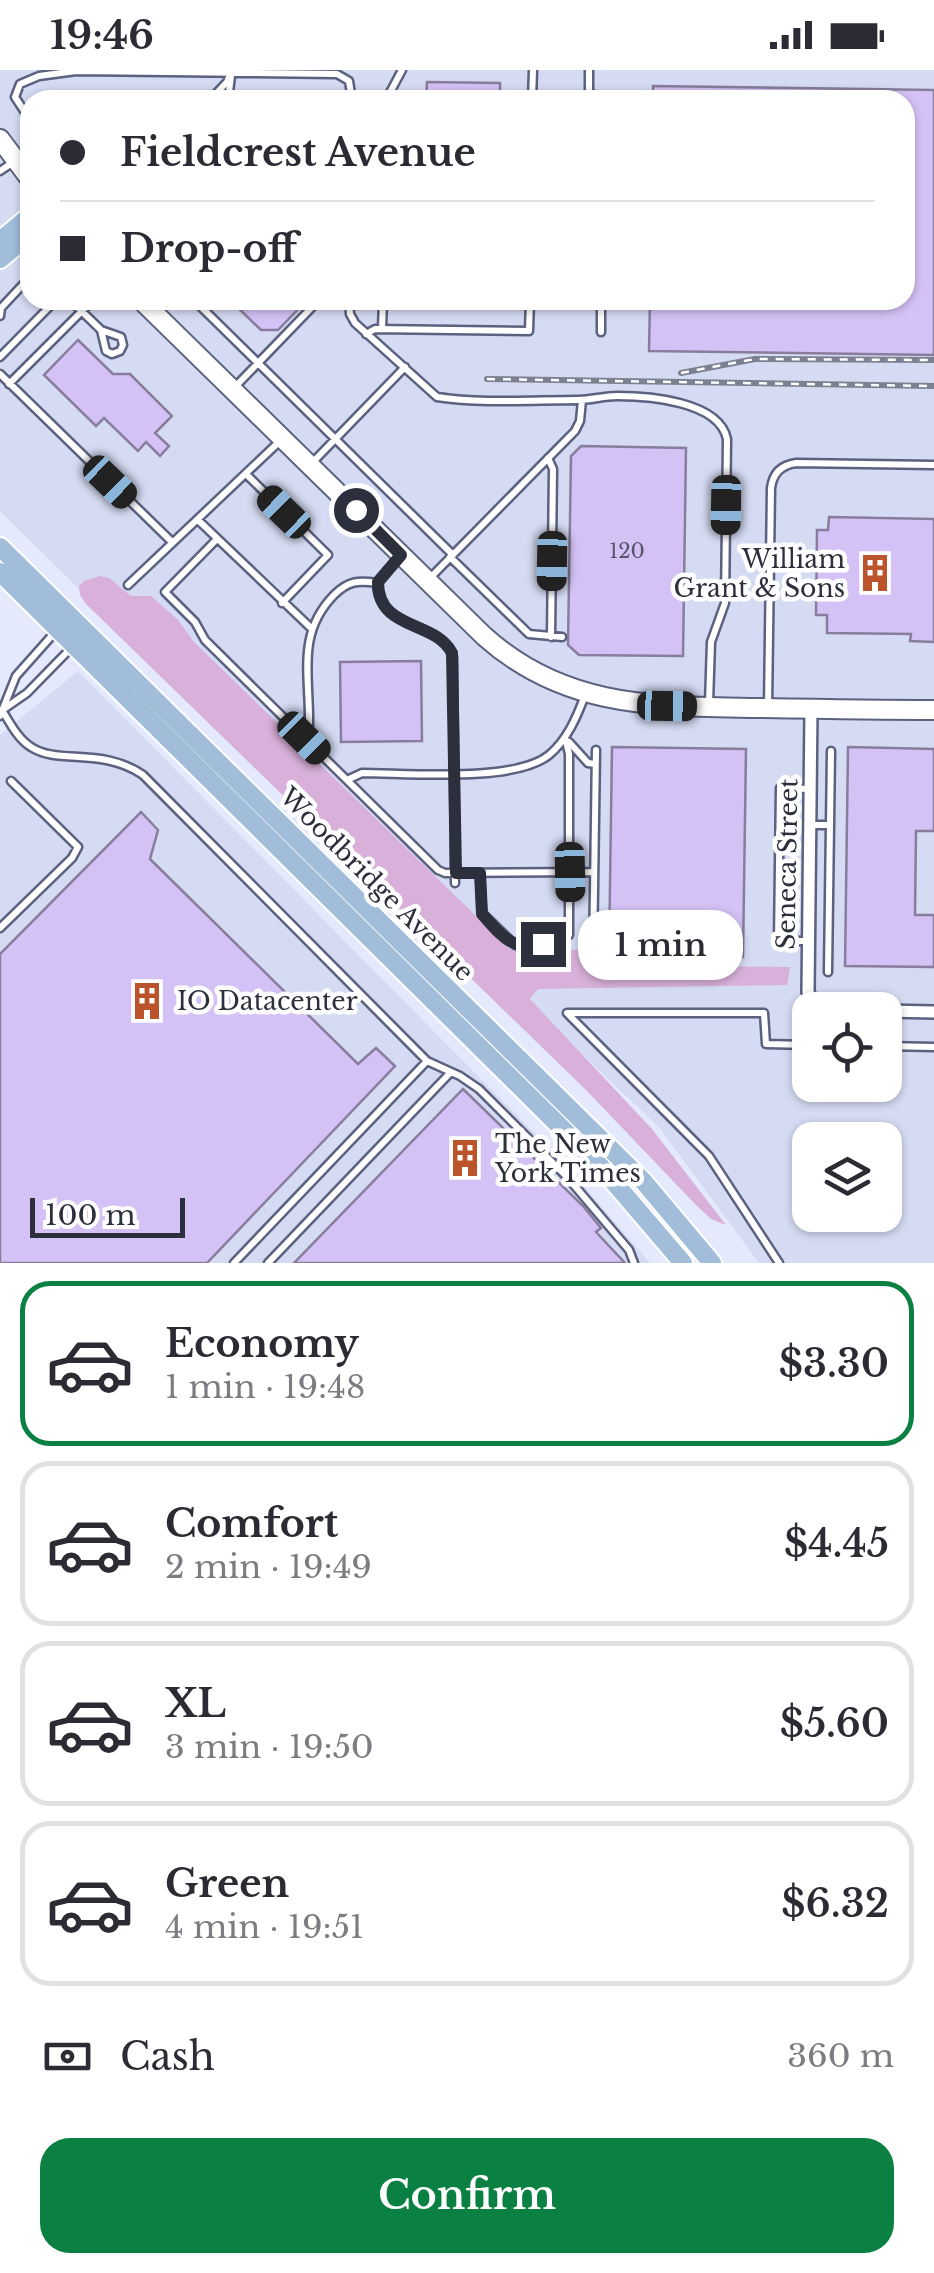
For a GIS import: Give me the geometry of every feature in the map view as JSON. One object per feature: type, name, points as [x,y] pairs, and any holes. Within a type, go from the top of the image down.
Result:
[{"type":"main road","points":[[0,241],[20,224]]},
{"type":"main road","points":[[0,260],[20,243]]},
{"type":"main road","points":[[0,533],[54,600]]},
{"type":"main road","name":"Woodbridge Avenue","points":[[0,547],[54,600],[64,623]]},
{"type":"main road","name":"Woodbridge Avenue","points":[[0,572],[80,639],[588,1154],[682,1263]]},
{"type":"main road","name":"Woodbridge Avenue","points":[[80,639],[644,1182],[712,1263]]},
{"type":"street","points":[[0,139],[8,166]]},
{"type":"street","points":[[151,310],[500,650],[540,674],[586,693],[638,705],[934,710]]},
{"type":"street","name":"Seneca Street","points":[[808,992],[812,709]]},
{"type":"street","points":[[902,1011],[934,1012]]},
{"type":"lane","points":[[20,101],[15,92],[22,82],[39,76],[93,70],[340,75],[351,90]]},
{"type":"lane","points":[[0,316],[1,308],[20,288]]},
{"type":"lane","points":[[0,357],[46,310]]},
{"type":"lane","points":[[204,310],[526,632],[536,637],[562,637]]},
{"type":"lane","points":[[233,389],[310,310]]},
{"type":"lane","points":[[351,310],[351,318],[366,334],[440,398],[582,400],[624,396],[669,400],[701,411],[725,431],[724,604],[710,642],[709,707]]},
{"type":"lane","points":[[382,328],[383,310]]},
{"type":"lane","points":[[366,334],[382,328],[529,331],[530,310]]},
{"type":"lane","points":[[600,332],[601,310]]},
{"type":"lane","points":[[9,384],[82,311],[101,330]]},
{"type":"lane","points":[[310,465],[406,367]]},
{"type":"lane","points":[[0,374],[172,542]]},
{"type":"lane","points":[[427,580],[579,425],[582,400]]},
{"type":"lane","points":[[128,585],[283,438]]},
{"type":"lane","points":[[548,458],[553,466],[551,637]]},
{"type":"lane","points":[[768,708],[774,475],[792,463],[934,465]]},
{"type":"lane","points":[[246,474],[328,555],[282,602]]},
{"type":"lane","points":[[198,520],[311,628]]},
{"type":"lane","points":[[217,539],[165,592],[195,622],[204,640],[438,870],[594,872]]},
{"type":"lane","points":[[401,555],[378,582],[379,596],[390,613],[441,638],[452,653],[456,883]]},
{"type":"lane","points":[[304,738],[309,722],[311,628],[320,611],[347,583],[378,582]]},
{"type":"lane","points":[[1,713],[16,676],[64,623]]},
{"type":"lane","points":[[1,713],[27,693],[80,639]]},
{"type":"lane","points":[[347,780],[362,773],[501,772],[527,767],[548,756],[565,737],[586,693]]},
{"type":"lane","points":[[1,713],[20,738],[36,750],[109,759],[143,776],[428,1062],[480,1089],[568,1178],[630,1250],[634,1263]]},
{"type":"lane","points":[[565,737],[586,761],[596,764]]},
{"type":"lane","points":[[480,873],[482,914],[512,944],[522,948],[560,941],[569,934],[569,754],[565,737]]},
{"type":"lane","points":[[593,956],[596,750]]},
{"type":"lane","points":[[828,972],[831,751]]},
{"type":"lane","points":[[0,928],[72,858],[78,847],[11,781]]},
{"type":"lane","points":[[808,941],[778,941],[780,788],[810,788]]},
{"type":"lane","points":[[810,825],[830,825]]},
{"type":"lane","points":[[809,906],[829,906]]},
{"type":"lane","points":[[779,1263],[708,1156],[567,1012],[764,1013],[766,1044],[792,1045]]},
{"type":"lane","points":[[902,1046],[934,1047]]},
{"type":"lane","points":[[234,1263],[428,1062]]},
{"type":"lane","points":[[268,1263],[451,1072]]},
{"type":"shaded area","points":[[0,70],[934,70],[934,1263],[759,1263],[659,1127],[535,1010],[520,1025],[0,511]]},
{"type":"shaded area","points":[[100,576],[109,578],[131,596],[151,596],[178,620],[194,642],[511,950],[580,950],[586,965],[790,967],[787,985],[538,989],[530,999],[652,1129],[726,1225],[711,1219],[696,1205],[586,1090],[86,604],[79,586]]},
{"type":"shaded area","points":[[78,671],[561,1160],[650,1263],[0,1263],[0,735]]},
{"type":"building","points":[[427,82],[500,83],[500,90],[427,90]]},
{"type":"building","points":[[653,86],[934,90],[934,355],[649,351],[650,310],[915,310],[915,90],[653,90]]},
{"type":"building","points":[[240,310],[297,310],[278,330],[261,330]]},
{"type":"building","points":[[78,340],[113,374],[130,374],[172,416],[155,433],[169,446],[160,456],[146,442],[138,451],[104,418],[96,426],[44,375]]},
{"type":"building","points":[[581,446],[686,448],[683,656],[579,655],[568,645],[571,456]]},
{"type":"building","name":"William Grant & Sons","points":[[829,517],[934,519],[934,642],[910,641],[911,634],[827,633],[827,615],[816,615],[817,530],[828,530]]},
{"type":"building","points":[[421,661],[422,741],[341,742],[340,662]]},
{"type":"building","points":[[612,747],[746,749],[743,957],[609,955]]},
{"type":"building","points":[[848,747],[934,749],[934,831],[916,831],[915,915],[934,915],[934,967],[845,966]]},
{"type":"building","name":"IO Datacenter","points":[[141,812],[158,830],[150,859],[358,1064],[376,1048],[395,1066],[207,1263],[0,1263],[0,954]]},
{"type":"building","name":"The New York Times","points":[[463,1089],[583,1206],[601,1228],[596,1232],[625,1263],[294,1263]]},
{"type":"railway","points":[[681,373],[755,359],[933,360]]},
{"type":"railway","points":[[487,379],[934,386]]},
{"type":"place","name":"William Grant & Sons","points":[[875,573]]},
{"type":"place","name":"IO Datacenter","points":[[147,1001]]},
{"type":"place","name":"The New York Times","points":[[465,1158]]},
{"type":"route","points":[[356,510],[401,555],[378,582],[385,607],[400,621],[441,638],[452,653],[456,873],[480,873],[482,914],[512,944],[522,948],[543,944]]}]
